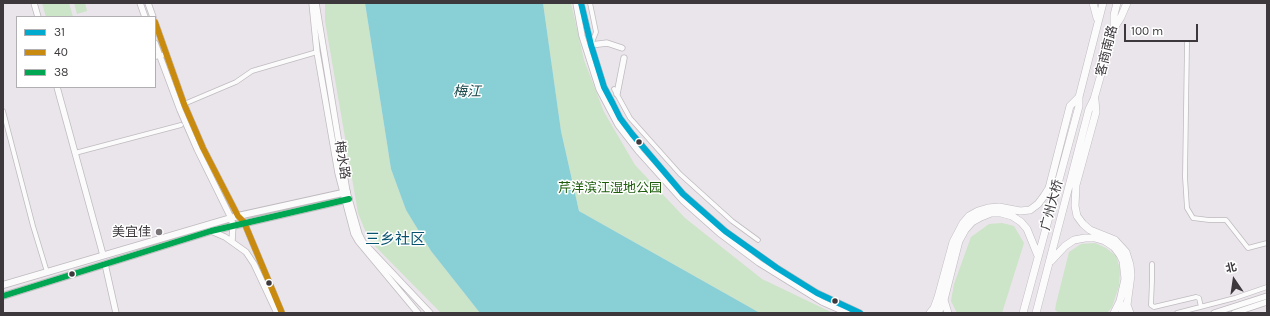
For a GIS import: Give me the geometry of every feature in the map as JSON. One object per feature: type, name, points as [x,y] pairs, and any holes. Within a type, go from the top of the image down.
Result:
[{"type":"highway","points":[[1093,3],[1098,23]]},
{"type":"highway","name":"客商南路","points":[[1079,97],[1103,3]]},
{"type":"highway","name":"客商南路","points":[[1094,99],[1114,28],[1114,15],[1117,3]]},
{"type":"highway","points":[[1114,28],[1122,17],[1127,3]]},
{"type":"highway","points":[[930,313],[934,308],[953,242],[963,223],[969,216],[988,208],[999,207],[1020,211],[1030,210],[1038,204],[1044,196],[1048,188],[1070,106],[1079,97]]},
{"type":"highway","name":"广州大桥","points":[[1023,313],[1078,106],[1079,97]]},
{"type":"highway","points":[[1094,99],[1096,112],[1076,185],[1075,206],[1077,216],[1083,224],[1090,230],[1115,240],[1126,252],[1131,275],[1127,305],[1130,313]]},
{"type":"highway","name":"广州大桥","points":[[1037,310],[1089,109],[1094,99]]},
{"type":"highway","points":[[938,313],[944,300],[959,241],[972,222],[981,216],[991,213],[1001,213],[1012,216],[1027,229],[1038,256]]},
{"type":"highway","points":[[1050,263],[1065,246],[1074,240],[1090,238],[1105,241],[1114,247],[1123,261],[1125,279],[1120,301],[1114,313]]},
{"type":"highway","points":[[944,300],[948,313]]},
{"type":"highway","points":[[1120,301],[1123,313]]},
{"type":"main road","points":[[34,3],[38,16]]},
{"type":"main road","points":[[140,3],[145,16]]},
{"type":"main road","points":[[148,3],[153,16]]},
{"type":"main road","name":"梅水路","points":[[312,3],[317,52],[338,173],[345,192]]},
{"type":"main road","name":"梅水路","points":[[316,3],[345,192],[354,234],[358,241],[418,313]]},
{"type":"main road","points":[[576,3],[582,36],[599,89],[618,125],[639,152],[683,201],[719,234],[759,263],[822,302],[847,313]]},
{"type":"main road","points":[[582,3],[590,45],[604,87],[620,118],[683,194],[725,232],[777,268],[817,293],[860,313]]},
{"type":"main road","points":[[156,29],[160,56],[184,104],[203,148],[238,216],[244,222],[282,313]]},
{"type":"main road","points":[[590,45],[607,44],[622,48]]},
{"type":"main road","points":[[156,46],[180,110],[231,218],[233,225],[232,242]]},
{"type":"main road","points":[[615,91],[624,58]]},
{"type":"main road","points":[[57,88],[103,255]]},
{"type":"main road","points":[[3,285],[238,216],[345,192]]},
{"type":"main road","points":[[3,296],[211,231],[244,222],[347,200]]},
{"type":"main road","name":"梅水路","points":[[347,200],[363,242],[430,313]]},
{"type":"main road","points":[[211,231],[232,242],[246,252],[254,264],[277,313]]},
{"type":"main road","points":[[246,252],[249,248],[254,247]]},
{"type":"main road","points":[[105,264],[116,313]]},
{"type":"main road","points":[[1214,313],[1267,296]]},
{"type":"main road","points":[[1234,313],[1267,302]]},
{"type":"street","points":[[590,3],[596,32],[590,45]]},
{"type":"street","points":[[1186,43],[1185,177],[1187,208],[1192,218],[1226,220],[1248,248],[1267,243]]},
{"type":"street","points":[[184,104],[236,82],[252,71],[317,52]]},
{"type":"street","points":[[615,91],[630,118],[680,174],[732,221],[758,240]]},
{"type":"street","points":[[3,111],[33,226],[47,272]]},
{"type":"street","points":[[75,153],[181,125]]},
{"type":"street","points":[[1152,264],[1150,304],[1154,306],[1196,297],[1200,298],[1201,307]]},
{"type":"street","points":[[1177,313],[1235,298],[1267,287]]},
{"type":"green space","points":[[42,3],[69,3],[73,16],[46,16]]},
{"type":"green space","points":[[74,3],[85,3],[87,11],[77,14]]},
{"type":"green space","points":[[325,3],[365,3],[391,169],[406,210],[431,251],[480,313],[441,313],[369,240],[358,213],[325,21]]},
{"type":"green space","name":"芹洋滨江湿地公园","points":[[543,3],[571,3],[584,60],[604,112],[635,165],[685,218],[762,279],[833,313],[760,313],[579,211],[561,131]]},
{"type":"green space","points":[[1002,223],[1014,226],[1024,243],[1002,313],[957,313],[951,301],[954,284],[971,237],[989,224]]},
{"type":"green space","points":[[1095,243],[1106,248],[1116,256],[1120,269],[1119,286],[1112,307],[1107,313],[1059,313],[1055,310],[1069,252],[1081,244]]},
{"type":"water","name":"梅江","points":[[365,3],[543,3],[561,131],[579,211],[760,313],[480,313],[431,251],[406,210],[391,169]]},
{"type":"transit line","name":"31","points":[[581,3],[591,45],[604,87],[620,118],[683,194],[725,231],[777,268],[817,293],[860,313]]},
{"type":"transit line","name":"40","points":[[156,25],[184,104],[203,148],[238,216],[244,222],[282,313]]},
{"type":"transit line","name":"38","points":[[3,296],[211,231],[349,199]]},
{"type":"place","name":"美宜佳","points":[[159,232]]},
{"type":"district","name":"三乡社区","points":[[395,240]]}]
